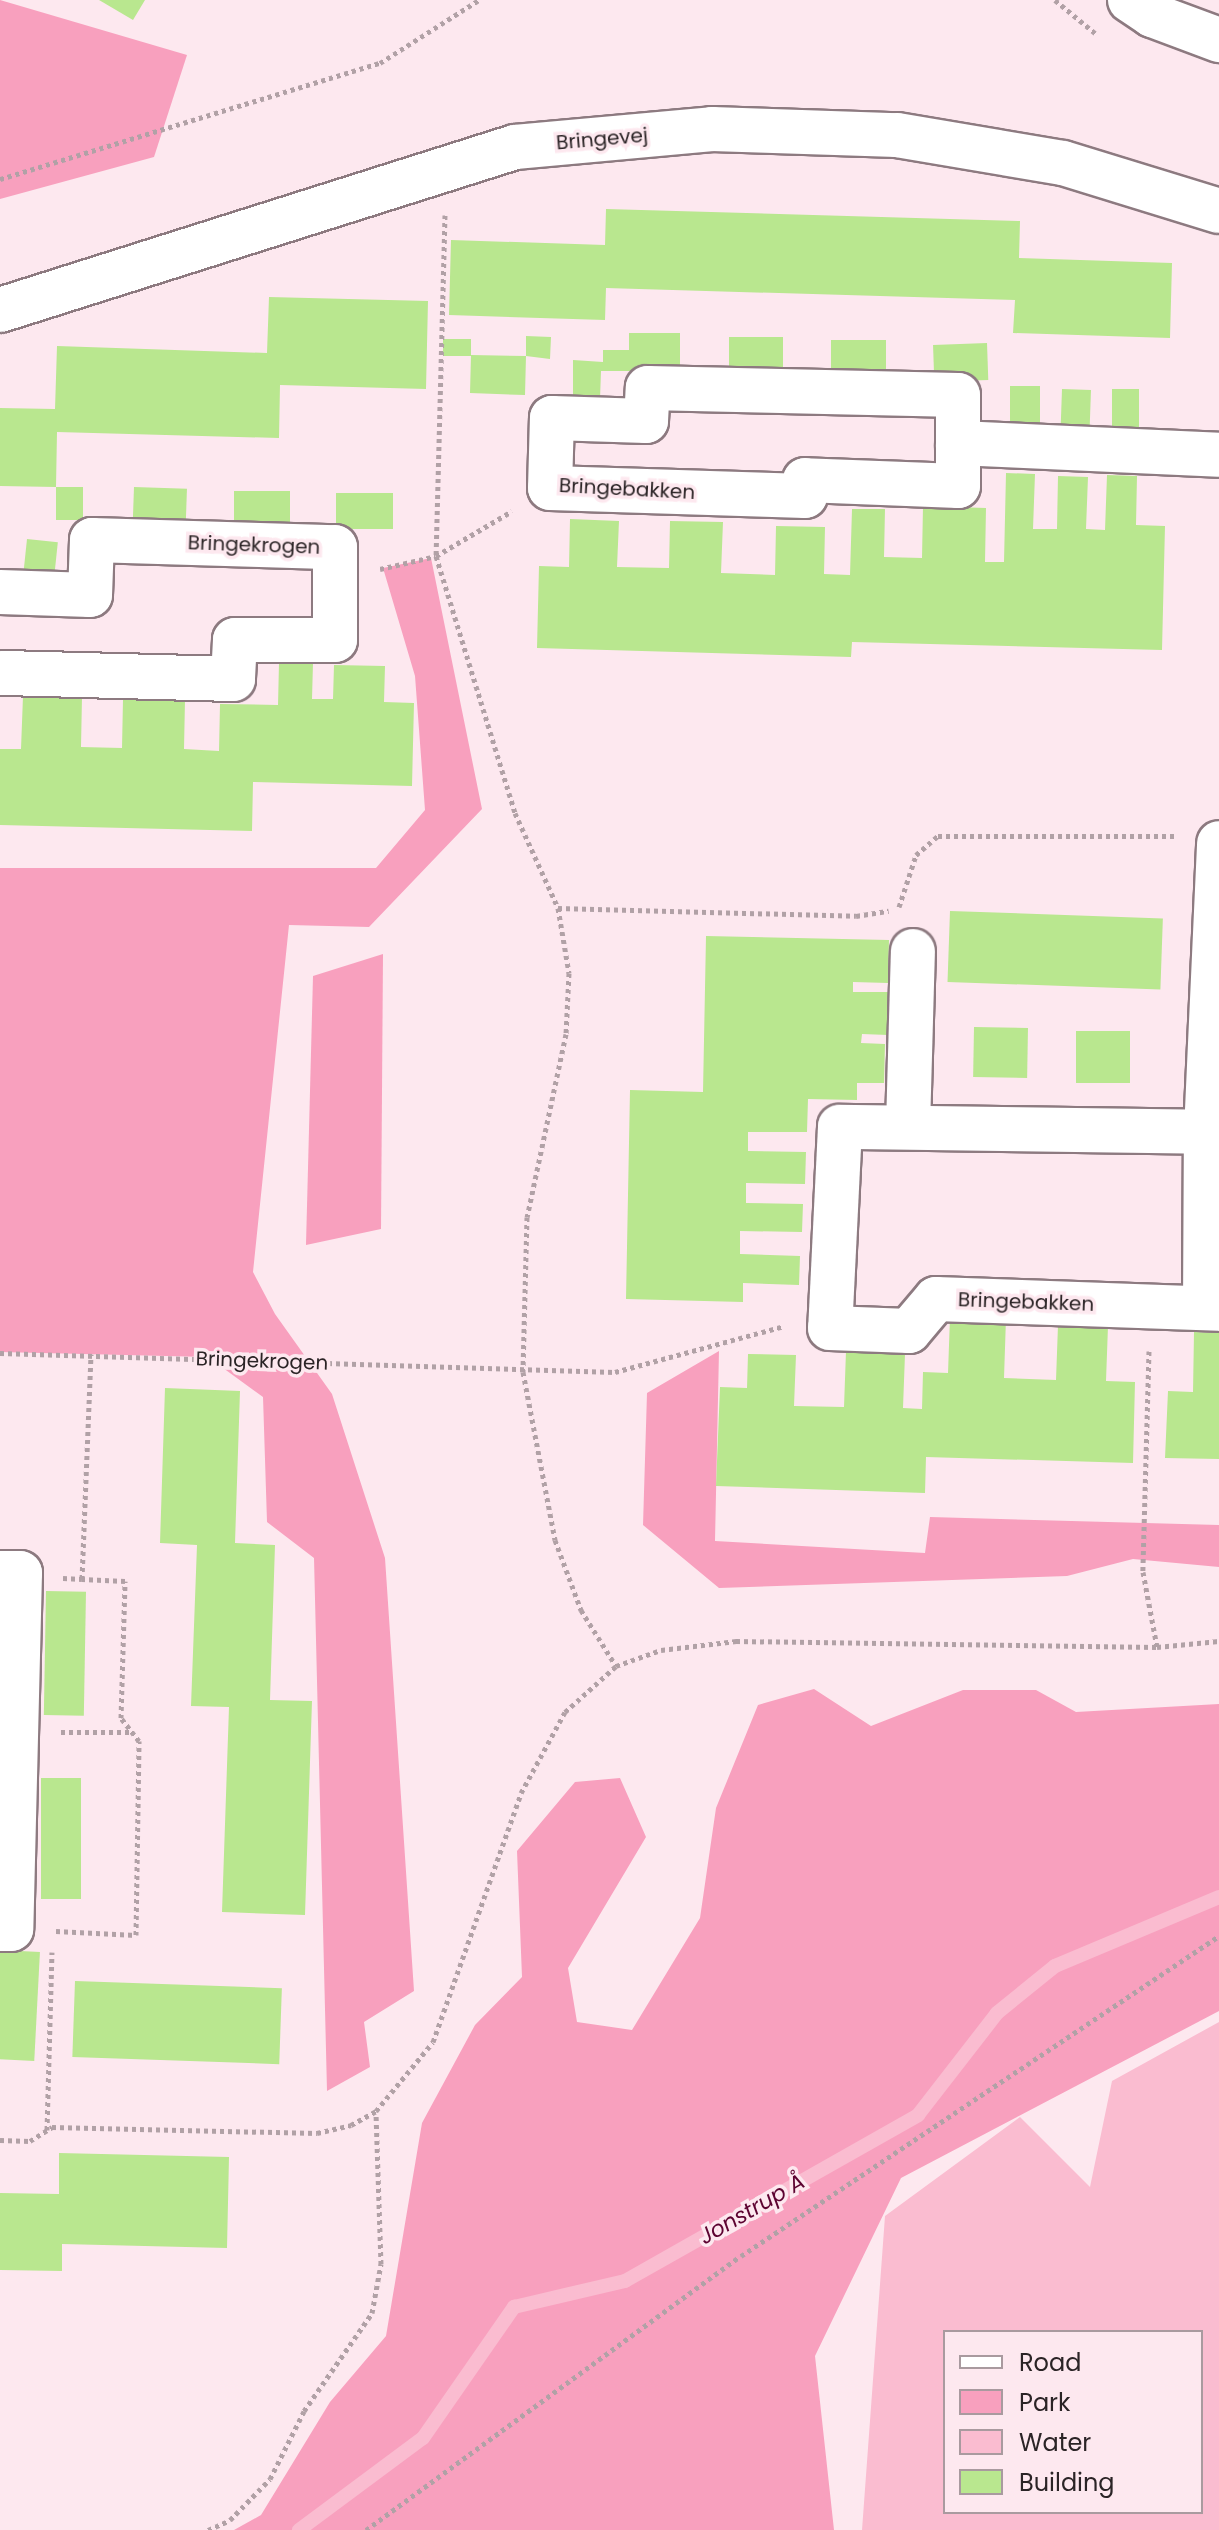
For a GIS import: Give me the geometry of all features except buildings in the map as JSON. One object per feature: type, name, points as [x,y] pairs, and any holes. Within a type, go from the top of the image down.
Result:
[{"type":"street","points":[[1130,0],[1152,15],[1219,40]]},
{"type":"street","name":"Bringevej","points":[[0,310],[446,165],[515,147],[712,129],[897,135],[1063,163],[1219,211]]},
{"type":"street","name":"Bringebakken","points":[[648,388],[958,395],[958,443],[958,486],[805,480],[805,496],[550,488],[552,418],[646,421],[648,388]]},
{"type":"street","points":[[958,443],[1219,455]]},
{"type":"street","name":"Bringekrogen","points":[[0,592],[90,595],[92,540],[335,547],[335,640],[235,640],[233,679],[0,673]]},
{"type":"street","name":"Bringebakken","points":[[830,1313],[830,1328],[909,1331],[936,1299],[1212,1309],[1212,1132],[1205,839]]},
{"type":"street","points":[[908,1127],[913,951]]},
{"type":"street","points":[[830,1313],[840,1127],[1212,1132]]},
{"type":"street","points":[[0,1573],[20,1573],[11,1929],[0,1929]]},
{"type":"path","points":[[0,179],[380,63],[479,0]]},
{"type":"path","points":[[446,165],[436,556],[515,813],[558,908],[569,973],[566,1034],[527,1217],[523,1372],[555,1540],[581,1610],[616,1666]]},
{"type":"path","points":[[335,571],[374,570],[436,556],[550,488]]},
{"type":"path","points":[[913,951],[898,910],[916,855],[938,836],[1205,839]]},
{"type":"path","points":[[558,908],[856,916],[898,910]]},
{"type":"path","points":[[1150,1306],[1143,1572],[1157,1647]]},
{"type":"path","points":[[523,1372],[615,1372],[830,1313]]},
{"type":"path","name":"Bringekrogen","points":[[0,1353],[523,1372]]},
{"type":"path","points":[[50,2128],[53,1931],[136,1935],[139,1741],[121,1718],[125,1581],[82,1579],[91,1354]]},
{"type":"path","points":[[0,2140],[30,2141],[50,2128],[317,2133],[351,2125],[376,2111],[433,2042],[521,1793],[565,1712],[616,1666],[661,1650],[736,1641],[1157,1647],[1219,1641]]},
{"type":"path","points":[[16,1732],[131,1732]]},
{"type":"path","points":[[366,2530],[741,2256],[1219,1936]]},
{"type":"path","points":[[208,2530],[230,2520],[270,2479],[304,2411],[372,2313],[381,2264],[374,2164],[376,2111]]},
{"type":"green space","points":[[0,0],[187,55],[154,157],[0,199]]},
{"type":"green space","points":[[431,558],[482,809],[369,927],[289,925],[253,1272],[275,1314],[332,1394],[385,1558],[414,1991],[364,2022],[370,2067],[327,2091],[314,1558],[267,1522],[263,1397],[208,1357],[0,1352],[0,868],[376,868],[425,810],[415,676],[383,568]]},
{"type":"green space","points":[[383,954],[381,1229],[306,1245],[313,976]]},
{"type":"green space","points":[[719,1351],[715,1541],[925,1553],[930,1517],[1219,1525],[1219,1567],[1133,1559],[1067,1576],[719,1588],[643,1525],[647,1393]]},
{"type":"green space","points":[[814,1689],[871,1726],[963,1690],[1036,1690],[1076,1712],[1219,1704],[1219,2011],[901,2178],[815,2356],[834,2530],[234,2530],[261,2515],[330,2402],[386,2336],[422,2123],[475,2025],[522,1977],[517,1851],[575,1782],[620,1778],[646,1837],[568,1968],[577,2022],[632,2030],[700,1918],[716,1808],[758,1705]]},
{"type":"water","points":[[1219,2022],[1219,2530],[862,2530],[885,2216],[1020,2117],[1090,2187],[1112,2081]]},
{"type":"waterway","name":"Jonstrup Å","points":[[299,2530],[423,2438],[514,2307],[625,2281],[918,2115],[997,2013],[1055,1966],[1219,1897]]}]
